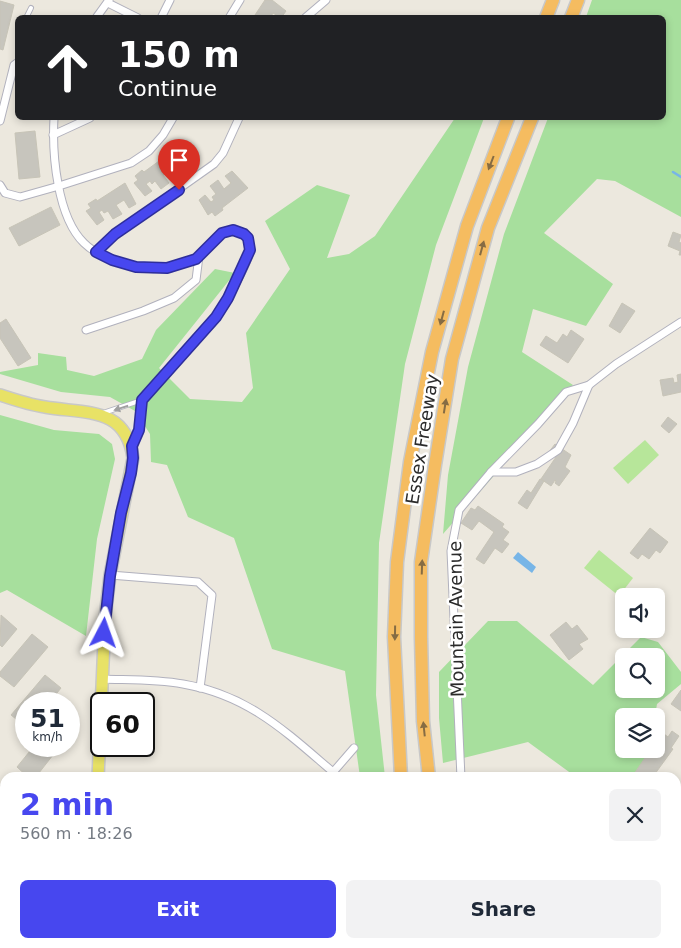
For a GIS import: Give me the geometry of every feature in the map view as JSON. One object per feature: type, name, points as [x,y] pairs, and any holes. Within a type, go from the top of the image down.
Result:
[{"type":"highway","points":[[547,15],[553,0]]},
{"type":"highway","points":[[572,15],[578,0]]},
{"type":"highway","name":"Essex Freeway","points":[[401,772],[394,637],[398,562],[410,462],[432,352],[467,226],[507,120]]},
{"type":"highway","name":"Essex Freeway","points":[[428,772],[423,712],[420,637],[421,562],[435,465],[452,360],[488,228],[531,120]]},
{"type":"main road","points":[[0,395],[46,407],[98,414],[119,425],[132,446],[131,473],[121,513],[105,618],[98,772]]},
{"type":"street","points":[[162,15],[170,0]]},
{"type":"street","points":[[232,15],[240,0]]},
{"type":"street","points":[[308,15],[317,4],[326,0]]},
{"type":"street","points":[[98,15],[108,1],[133,15]]},
{"type":"street","points":[[0,121],[15,64]]},
{"type":"street","points":[[54,120],[54,159],[71,226],[85,244],[96,252],[112,260],[136,267],[167,268],[182,264],[199,256],[228,230],[239,231],[244,234],[250,244],[249,255],[228,298],[216,317]]},
{"type":"street","points":[[53,135],[86,120]]},
{"type":"street","points":[[0,184],[5,193],[20,197],[131,163],[149,151],[163,135],[172,120]]},
{"type":"street","points":[[96,252],[115,234],[214,164],[223,153],[238,120]]},
{"type":"street","points":[[86,330],[144,312],[174,298],[196,280],[199,256]]},
{"type":"street","name":"Mountain Avenue","points":[[461,772],[451,551],[459,510],[491,472],[566,392],[589,385],[616,364],[681,322]]},
{"type":"street","points":[[491,472],[516,472],[537,464],[558,450],[574,423],[589,385]]},
{"type":"street","points":[[110,576],[198,582],[212,595],[200,688]]},
{"type":"street","points":[[102,679],[165,682],[200,688],[237,700],[279,725],[328,772]]},
{"type":"street","points":[[334,772],[354,748]]},
{"type":"lane","points":[[28,15],[31,8]]},
{"type":"lane","points":[[98,414],[142,400],[216,317]]},
{"type":"lane","points":[[132,446],[139,430],[142,400]]},
{"type":"green space","points":[[592,0],[681,0],[681,217],[615,181],[597,179],[544,233],[613,284],[586,326],[533,309],[522,352],[573,385],[443,534],[448,475],[468,367],[504,234],[547,120],[666,120],[666,15],[587,15]]},
{"type":"green space","points":[[454,120],[483,120],[436,245],[405,364],[379,543],[376,695],[384,772],[359,772],[345,671],[272,649],[234,538],[188,517],[167,465],[151,462],[150,434],[135,411],[110,397],[61,392],[0,374],[0,372],[38,365],[38,353],[66,357],[67,370],[94,376],[142,359],[156,330],[215,269],[235,273],[159,368],[190,399],[242,402],[253,388],[246,333],[290,269],[265,221],[317,185],[350,195],[327,258],[349,254],[375,236]]},
{"type":"green space","points":[[0,415],[54,430],[99,434],[112,444],[115,459],[97,539],[86,636],[7,590],[0,593]]},
{"type":"green space","points":[[645,440],[659,455],[628,484],[613,468]]},
{"type":"green space","points":[[599,550],[633,578],[625,588],[615,588],[615,593],[584,568]]},
{"type":"green space","points":[[488,621],[517,621],[593,685],[615,663],[615,698],[664,698],[657,704],[656,708],[615,708],[615,758],[650,758],[648,772],[569,772],[528,742],[443,763],[439,718],[439,672]]},
{"type":"green space","points":[[640,638],[658,642],[663,648],[630,648]]},
{"type":"green space","points":[[665,651],[681,672],[681,684],[665,697]]},
{"type":"water","points":[[518,552],[536,567],[532,573],[513,558]]},
{"type":"building","points":[[265,0],[272,0],[286,11],[283,15],[273,13],[272,15],[255,15]]},
{"type":"building","points":[[0,1],[14,5],[3,50],[0,49]]},
{"type":"building","points":[[35,131],[40,177],[19,179],[15,133]]},
{"type":"building","points":[[170,153],[183,172],[176,177],[170,170],[163,175],[169,183],[161,189],[155,181],[152,184],[150,181],[146,184],[152,191],[145,196],[134,183],[138,180],[135,176],[142,170],[144,172]]},
{"type":"building","points":[[232,171],[248,188],[222,208],[223,210],[215,216],[212,212],[208,215],[199,200],[205,195],[211,202],[214,200],[212,197],[216,194],[210,186],[218,180],[224,189],[231,183],[225,176]]},
{"type":"building","points":[[125,183],[136,204],[129,208],[124,200],[116,205],[122,214],[113,219],[108,211],[104,213],[102,210],[99,212],[104,220],[97,225],[86,211],[91,208],[88,204],[96,199],[97,201]]},
{"type":"building","points":[[51,207],[60,225],[19,246],[9,228]]},
{"type":"building","points":[[673,232],[681,235],[679,242],[681,243],[681,255],[679,255],[680,251],[668,246]]},
{"type":"building","points":[[622,303],[635,311],[620,333],[609,326]]},
{"type":"building","points":[[6,319],[31,358],[18,366],[0,338],[0,323]]},
{"type":"building","points":[[571,330],[584,339],[568,363],[540,345],[546,336],[557,343],[563,334],[567,337]]},
{"type":"building","points":[[681,374],[681,392],[663,396],[660,380],[673,378],[674,383],[678,382],[677,375]]},
{"type":"building","points":[[668,417],[677,424],[669,433],[661,426]]},
{"type":"building","points":[[555,444],[571,455],[565,467],[570,471],[559,486],[555,483],[555,480],[551,486],[541,479],[556,457],[549,452]]},
{"type":"building","points":[[540,479],[544,481],[527,509],[518,503],[527,490],[531,493]]},
{"type":"building","points":[[478,506],[504,524],[502,527],[509,532],[503,540],[509,544],[502,553],[495,548],[484,564],[476,559],[494,532],[479,521],[472,530],[461,523],[471,508],[475,510]]},
{"type":"building","points":[[650,528],[668,542],[660,553],[656,550],[649,559],[642,554],[638,559],[630,553]]},
{"type":"building","points":[[1,615],[17,629],[2,647],[0,645]]},
{"type":"building","points":[[566,622],[572,629],[577,625],[588,639],[579,644],[583,649],[569,660],[550,635]]},
{"type":"building","points":[[32,634],[48,647],[14,687],[0,676],[0,672]]},
{"type":"building","points":[[45,675],[61,688],[58,692],[31,692]]},
{"type":"building","points":[[681,690],[681,711],[671,704]]},
{"type":"building","points":[[15,710],[15,718],[11,715]]},
{"type":"building","points":[[672,731],[679,736],[671,748],[673,749],[656,772],[635,772],[645,758],[665,758],[665,735],[668,737]]},
{"type":"building","points":[[25,757],[51,757],[40,772],[22,772],[17,767]]},
{"type":"waterway","points":[[673,172],[681,177]]},
{"type":"route","points":[[104,633],[110,576],[121,513],[131,473],[132,446],[139,430],[142,400],[164,378],[216,317],[228,298],[250,250],[248,238],[244,234],[239,231],[228,230],[222,233],[196,259],[167,268],[136,267],[112,260],[96,252],[115,234],[179,190]]}]
